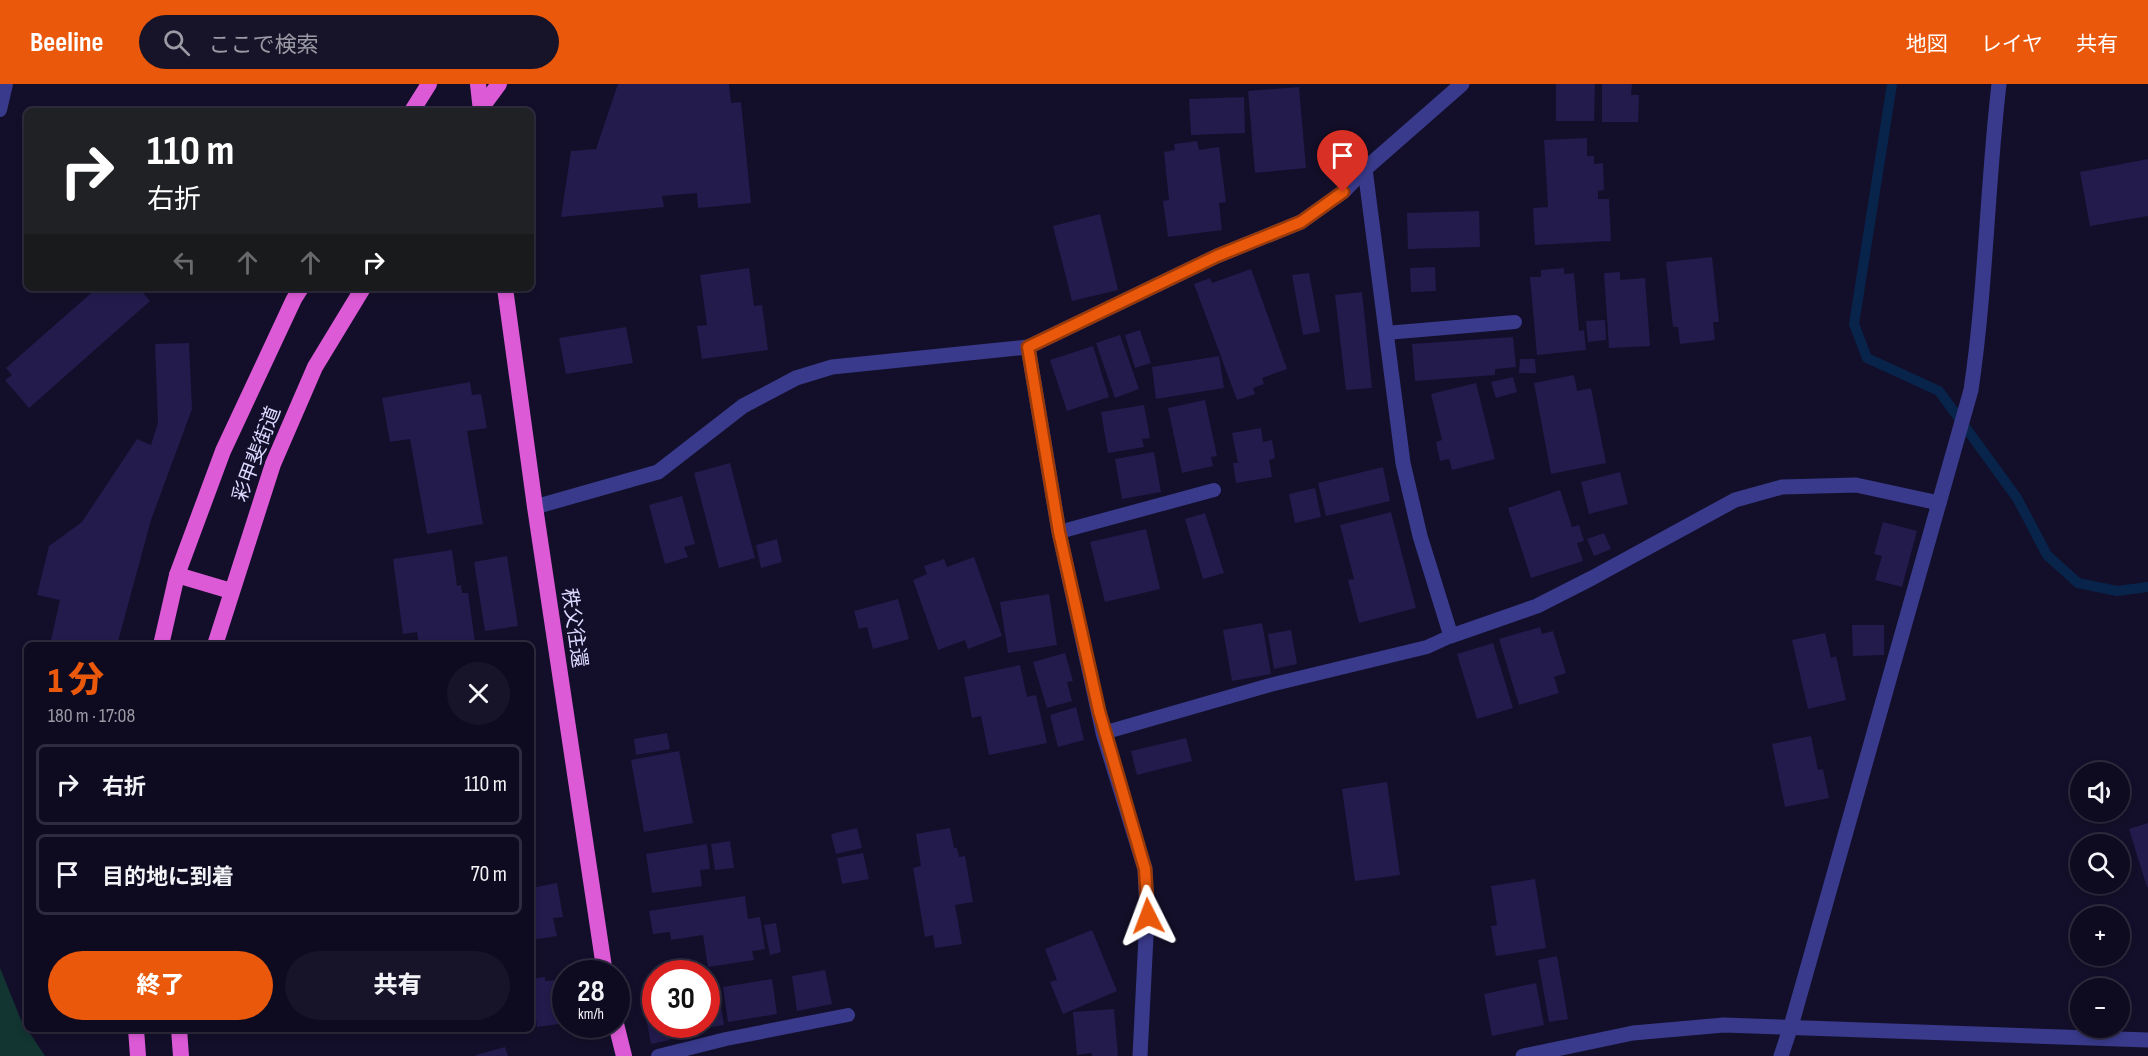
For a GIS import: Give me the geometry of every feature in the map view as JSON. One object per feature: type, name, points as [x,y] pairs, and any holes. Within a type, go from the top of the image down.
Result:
[{"type":"highway","points":[[414,108],[429,84]]},
{"type":"highway","points":[[478,84],[480,108]]},
{"type":"highway","points":[[481,108],[499,84]]},
{"type":"highway","name":"彩甲斐街道","points":[[162,642],[177,575],[223,451],[299,291]]},
{"type":"highway","name":"彩甲斐街道","points":[[216,642],[273,464],[315,367],[361,291]]},
{"type":"highway","name":"秩父往還","points":[[505,291],[535,507],[603,960]]},
{"type":"highway","points":[[177,575],[231,591]]},
{"type":"highway","points":[[136,1032],[138,1056]]},
{"type":"highway","points":[[179,1032],[181,1056]]},
{"type":"highway","points":[[620,1038],[624,1056]]},
{"type":"street","points":[[535,507],[658,472],[743,406],[796,378],[832,367],[1028,347],[1217,256],[1301,222],[1343,192],[1365,169],[1462,84]]},
{"type":"street","points":[[1781,1056],[1971,390],[1992,147],[2000,84]]},
{"type":"street","points":[[1365,169],[1403,463],[1420,536],[1451,636],[1537,606],[1735,500],[1782,487],[1856,485],[1939,503]]},
{"type":"street","points":[[1028,347],[1059,532],[1104,733],[1145,869],[1148,916],[1140,1056]]},
{"type":"street","points":[[1523,1056],[1633,1033],[1724,1025],[2148,1040]]},
{"type":"lane","points":[[0,110],[6,84]]},
{"type":"lane","points":[[1386,333],[1515,322]]},
{"type":"lane","points":[[1059,532],[1214,490]]},
{"type":"lane","points":[[1104,733],[1270,685],[1427,647],[1451,636]]},
{"type":"lane","points":[[658,1056],[726,1039],[848,1015]]},
{"type":"green space","points":[[0,968],[24,1024],[24,1032],[29,1032],[45,1056],[0,1056]]},
{"type":"building","points":[[618,84],[729,84],[731,103],[741,102],[751,203],[698,208],[697,193],[662,196],[664,207],[561,217],[571,151],[596,149]]},
{"type":"building","points":[[1556,84],[1595,84],[1594,121],[1556,121]]},
{"type":"building","points":[[1602,84],[1632,84],[1631,95],[1639,95],[1638,122],[1602,122]]},
{"type":"building","points":[[1299,87],[1306,168],[1255,173],[1248,91]]},
{"type":"building","points":[[1244,97],[1245,133],[1191,135],[1189,99]]},
{"type":"building","points":[[1587,138],[1587,156],[1594,156],[1594,164],[1603,163],[1604,190],[1598,191],[1598,199],[1609,199],[1611,241],[1535,245],[1533,208],[1548,207],[1544,140]]},
{"type":"building","points":[[1197,141],[1199,150],[1219,147],[1226,202],[1219,203],[1222,230],[1168,237],[1163,201],[1169,200],[1164,152],[1175,150],[1174,144]]},
{"type":"building","points":[[2148,159],[2148,216],[2090,226],[2080,172]]},
{"type":"building","points":[[1479,211],[1480,247],[1408,249],[1407,213]]},
{"type":"building","points":[[1100,214],[1118,290],[1072,301],[1053,226]]},
{"type":"building","points":[[1712,257],[1719,322],[1713,322],[1715,340],[1680,344],[1678,327],[1673,327],[1666,262]]},
{"type":"building","points":[[1435,267],[1436,291],[1411,292],[1410,268]]},
{"type":"building","points":[[749,268],[754,306],[762,305],[768,350],[702,359],[697,326],[707,325],[700,275]]},
{"type":"building","points":[[1564,268],[1564,274],[1574,273],[1579,331],[1584,330],[1586,350],[1537,355],[1530,277],[1541,277],[1541,270]]},
{"type":"building","points":[[1251,269],[1287,369],[1262,378],[1264,384],[1253,388],[1255,394],[1237,400],[1194,284],[1210,278],[1212,283]]},
{"type":"building","points":[[1620,272],[1620,280],[1645,278],[1650,346],[1609,348],[1604,273]]},
{"type":"building","points":[[1309,273],[1320,332],[1303,335],[1292,275]]},
{"type":"building","points":[[94,291],[142,291],[150,301],[29,408],[5,380],[12,375],[6,368]]},
{"type":"building","points":[[1362,292],[1372,388],[1346,390],[1335,295]]},
{"type":"building","points":[[1605,320],[1606,340],[1588,342],[1586,321]]},
{"type":"building","points":[[626,327],[633,363],[566,374],[559,338]]},
{"type":"building","points":[[1140,330],[1151,363],[1135,368],[1125,335]]},
{"type":"building","points":[[1120,335],[1139,389],[1115,398],[1096,343]]},
{"type":"building","points":[[1513,337],[1516,367],[1495,369],[1495,375],[1415,381],[1412,344]]},
{"type":"building","points":[[189,343],[192,409],[151,520],[118,642],[51,642],[60,600],[37,595],[49,546],[82,522],[137,439],[151,445],[158,423],[155,344]]},
{"type":"building","points":[[1093,346],[1109,397],[1067,411],[1050,360]]},
{"type":"building","points":[[1219,356],[1224,388],[1156,399],[1152,367]]},
{"type":"building","points":[[1520,359],[1535,359],[1536,373],[1519,373]]},
{"type":"building","points":[[1574,375],[1577,391],[1591,388],[1606,463],[1551,474],[1534,383]]},
{"type":"building","points":[[1513,377],[1517,392],[1496,398],[1491,382]]},
{"type":"building","points":[[470,382],[472,395],[481,394],[487,428],[467,431],[483,524],[427,534],[410,439],[390,442],[382,398]]},
{"type":"building","points":[[1476,383],[1495,459],[1452,470],[1449,459],[1440,461],[1436,442],[1442,440],[1431,394]]},
{"type":"building","points":[[1205,400],[1217,456],[1211,457],[1213,466],[1182,473],[1168,408]]},
{"type":"building","points":[[1144,405],[1150,438],[1142,439],[1144,447],[1108,453],[1101,412]]},
{"type":"building","points":[[1261,428],[1263,442],[1272,440],[1275,458],[1269,460],[1272,477],[1236,483],[1233,463],[1238,463],[1232,433]]},
{"type":"building","points":[[1154,452],[1161,492],[1122,499],[1115,459]]},
{"type":"building","points":[[730,463],[755,558],[719,568],[694,473]]},
{"type":"building","points":[[1383,467],[1390,501],[1326,516],[1318,483]]},
{"type":"building","points":[[1620,472],[1628,504],[1589,514],[1581,482]]},
{"type":"building","points":[[1315,488],[1321,517],[1295,523],[1289,494]]},
{"type":"building","points":[[1560,490],[1572,527],[1579,525],[1584,541],[1577,543],[1583,561],[1531,578],[1508,508]]},
{"type":"building","points":[[682,496],[695,544],[684,547],[688,557],[665,564],[649,505]]},
{"type":"building","points":[[1391,512],[1416,608],[1359,623],[1348,580],[1354,579],[1340,525]]},
{"type":"building","points":[[1205,513],[1224,573],[1203,579],[1185,519]]},
{"type":"building","points":[[1883,522],[1917,531],[1902,587],[1875,580],[1882,556],[1874,554]]},
{"type":"building","points":[[1146,529],[1160,589],[1105,602],[1090,542]]},
{"type":"building","points":[[1604,533],[1611,549],[1594,556],[1587,539]]},
{"type":"building","points":[[777,539],[782,562],[761,568],[756,545]]},
{"type":"building","points":[[452,550],[457,586],[461,585],[462,593],[468,593],[475,642],[419,642],[417,632],[403,634],[393,559]]},
{"type":"building","points":[[507,556],[518,626],[485,631],[474,562]]},
{"type":"building","points":[[974,557],[1002,636],[968,649],[965,640],[938,650],[913,580],[927,574],[924,566],[944,559],[947,567]]},
{"type":"building","points":[[1049,594],[1057,645],[1008,653],[1000,602]]},
{"type":"building","points":[[898,599],[909,639],[873,649],[867,627],[859,629],[854,611]]},
{"type":"building","points":[[1262,623],[1271,674],[1232,681],[1223,630]]},
{"type":"building","points":[[1852,625],[1884,625],[1884,655],[1853,656]]},
{"type":"building","points":[[1540,627],[1542,634],[1553,631],[1566,673],[1554,677],[1559,693],[1519,705],[1499,639]]},
{"type":"building","points":[[1291,630],[1297,664],[1274,669],[1268,634]]},
{"type":"building","points":[[1825,633],[1831,658],[1836,656],[1846,700],[1808,709],[1792,640]]},
{"type":"building","points":[[1493,643],[1513,708],[1477,719],[1457,654]]},
{"type":"building","points":[[1065,653],[1073,681],[1067,682],[1072,701],[1047,708],[1033,662]]},
{"type":"building","points":[[1020,665],[1027,697],[1036,695],[1047,743],[989,755],[981,716],[972,718],[964,677]]},
{"type":"building","points":[[1076,707],[1084,740],[1058,747],[1050,715]]},
{"type":"building","points":[[667,733],[670,749],[636,755],[634,739]]},
{"type":"building","points":[[1811,736],[1818,770],[1823,769],[1829,798],[1785,807],[1772,744]]},
{"type":"building","points":[[1186,738],[1192,761],[1137,775],[1131,751]]},
{"type":"building","points":[[679,751],[693,823],[644,832],[631,760]]},
{"type":"building","points":[[1387,782],[1400,875],[1355,881],[1342,789]]},
{"type":"building","points":[[2148,823],[2148,887],[2147,887],[2129,829]]},
{"type":"building","points":[[857,828],[862,848],[836,854],[831,834]]},
{"type":"building","points":[[950,828],[954,848],[957,848],[959,857],[965,856],[973,902],[955,905],[962,944],[935,948],[933,935],[925,937],[913,868],[921,866],[916,834]]},
{"type":"building","points":[[730,841],[734,868],[715,870],[711,844]]},
{"type":"building","points":[[707,844],[710,869],[700,870],[702,886],[652,893],[646,854]]},
{"type":"building","points":[[863,853],[869,879],[842,884],[837,858]]},
{"type":"building","points":[[1535,879],[1546,948],[1496,956],[1491,926],[1497,925],[1491,886]]},
{"type":"building","points":[[557,883],[563,917],[553,918],[557,936],[534,940],[534,887]]},
{"type":"building","points":[[745,896],[748,919],[760,917],[765,949],[752,951],[754,960],[720,965],[720,960],[707,960],[703,935],[671,940],[670,932],[653,934],[649,911]]},
{"type":"building","points":[[776,923],[781,952],[770,955],[764,925]]},
{"type":"building","points":[[1092,930],[1117,991],[1063,1014],[1050,982],[1057,980],[1045,949]]},
{"type":"building","points":[[1557,956],[1568,1019],[1549,1022],[1538,960]]},
{"type":"building","points":[[825,970],[832,1004],[797,1011],[792,976]]},
{"type":"building","points":[[545,977],[545,981],[552,980],[552,1025],[537,1027],[534,979]]},
{"type":"building","points":[[772,979],[777,1014],[728,1022],[723,987]]},
{"type":"building","points":[[1536,983],[1544,1025],[1492,1036],[1484,994]]},
{"type":"building","points":[[720,1002],[724,1025],[720,1026]]},
{"type":"building","points":[[1114,1009],[1118,1056],[1092,1056],[1092,1053],[1077,1055],[1073,1012]]},
{"type":"building","points":[[650,1038],[670,1038],[670,1040],[651,1044]]},
{"type":"building","points":[[505,1047],[508,1056],[476,1056],[476,1055]]},
{"type":"waterway","points":[[1892,84],[1854,324],[1867,358],[1939,391],[2017,498],[2047,555],[2078,583],[2117,591],[2148,587]]},
{"type":"route","points":[[1148,916],[1145,869],[1104,733],[1059,532],[1028,347],[1217,256],[1301,222],[1343,192]]}]
